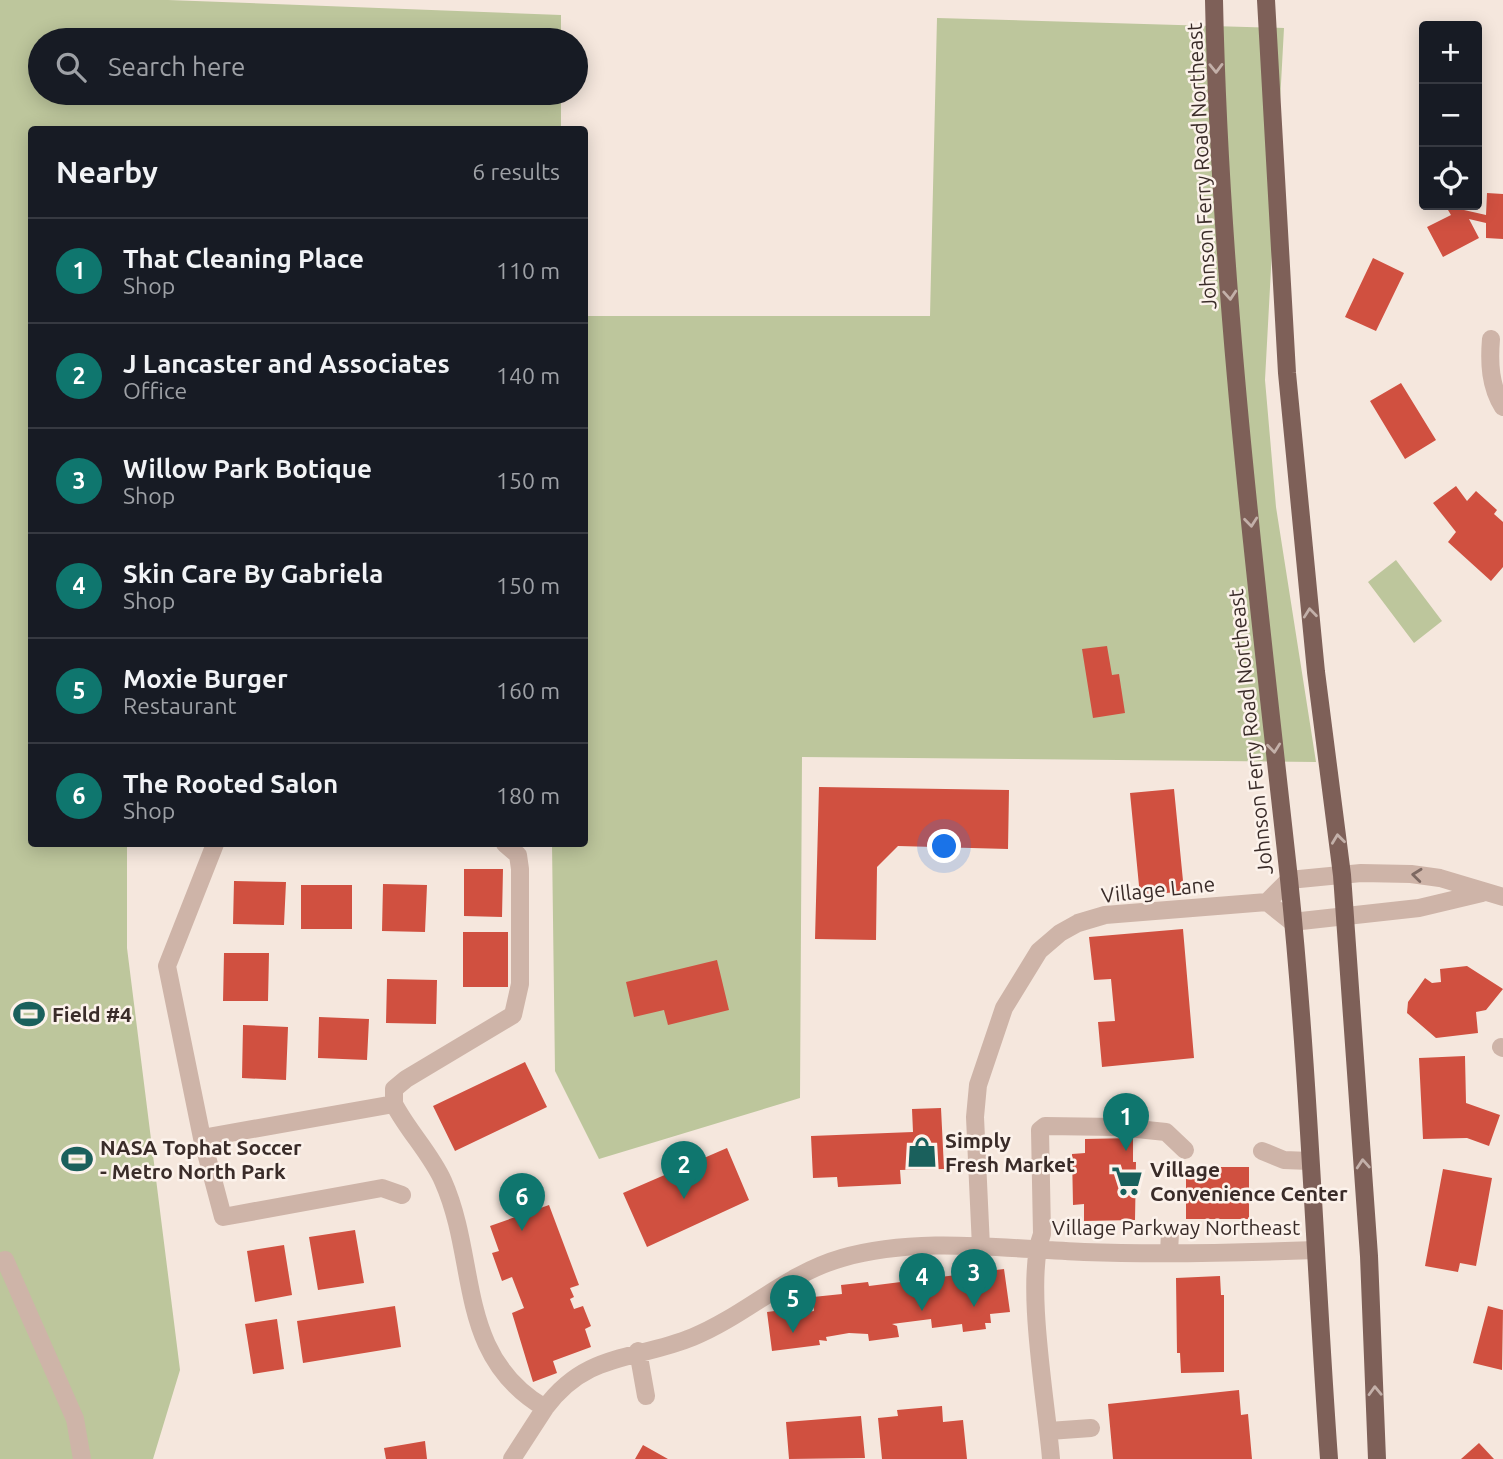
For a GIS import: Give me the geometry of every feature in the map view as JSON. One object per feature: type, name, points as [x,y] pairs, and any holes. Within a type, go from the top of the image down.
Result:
[{"type":"main road","name":"Johnson Ferry Road Northeast","points":[[1214,0],[1216,84],[1236,373],[1289,880],[1329,1459]]},
{"type":"main road","points":[[1266,0],[1288,386],[1316,672],[1342,875],[1369,1255],[1377,1459]]},
{"type":"street","points":[[1490,340],[1489,366],[1497,397],[1503,407]]},
{"type":"street","points":[[214,847],[167,966],[202,1138],[223,1217],[382,1188],[402,1195]]},
{"type":"street","points":[[509,847],[518,855],[520,869],[520,984],[513,1015],[407,1079],[394,1089],[394,1104],[443,1180],[453,1211],[469,1293],[486,1344],[506,1378],[519,1391],[545,1408]]},
{"type":"street","points":[[1482,893],[1419,908],[1292,922],[1267,902],[1289,880],[1342,875],[1410,874],[1440,878],[1482,893],[1503,897]]},
{"type":"street","name":"Village Lane","points":[[981,1247],[975,1117],[978,1086],[1004,1008],[1038,951],[1069,928],[1105,915],[1267,902]]},
{"type":"street","points":[[202,1138],[394,1104]]},
{"type":"street","points":[[1036,1250],[1042,1234],[1038,1140],[1040,1130],[1045,1126],[1117,1127],[1166,1132],[1185,1150]]},
{"type":"street","points":[[1262,1151],[1284,1160],[1310,1161]]},
{"type":"street","points":[[1169,1252],[1170,1233]]},
{"type":"street","name":"Village Parkway Northeast","points":[[512,1459],[545,1408],[569,1380],[592,1366],[693,1337],[796,1275],[842,1258],[917,1248],[1169,1252],[1316,1250]]},
{"type":"street","name":"Village Parkway Northeast","points":[[1036,1250],[1036,1286],[1051,1459]]},
{"type":"street","points":[[5,1260],[75,1419],[82,1459]]},
{"type":"street","points":[[638,1351],[646,1396]]},
{"type":"street","points":[[1049,1432],[1091,1428]]},
{"type":"green space","name":"NASA Tophat Soccer - Metro North Park","points":[[0,0],[168,0],[561,15],[561,28],[28,28],[28,105],[561,105],[561,126],[28,126],[28,847],[127,847],[127,948],[180,1370],[153,1459],[0,1459]]},
{"type":"green space","points":[[937,18],[1284,28],[1265,380],[1276,507],[1316,762],[802,757],[800,1098],[599,1159],[555,1071],[552,847],[588,847],[588,316],[930,316]]},
{"type":"green space","points":[[1396,560],[1442,621],[1414,643],[1368,582]]},
{"type":"building","points":[[1487,193],[1503,194],[1503,239],[1486,238],[1486,223],[1469,219],[1479,238],[1443,257],[1427,227],[1451,215],[1448,210],[1486,215]]},
{"type":"building","points":[[1373,258],[1404,273],[1376,331],[1345,317]]},
{"type":"building","points":[[1401,383],[1436,440],[1405,459],[1370,401]]},
{"type":"building","points":[[1456,486],[1467,501],[1476,491],[1497,510],[1494,514],[1503,522],[1503,567],[1491,581],[1448,542],[1456,532],[1433,503]]},
{"type":"building","points":[[1107,646],[1112,675],[1119,674],[1125,713],[1093,718],[1082,649]]},
{"type":"building","points":[[819,787],[1009,790],[1008,849],[898,846],[877,867],[876,940],[815,939]]},
{"type":"building","points":[[1174,789],[1184,891],[1140,896],[1130,793]]},
{"type":"building","points":[[464,869],[503,869],[502,917],[464,916]]},
{"type":"building","points":[[234,881],[286,882],[284,925],[233,924]]},
{"type":"building","points":[[383,884],[427,885],[425,932],[382,931]]},
{"type":"building","points":[[301,885],[352,885],[352,929],[301,929]]},
{"type":"building","points":[[1183,929],[1194,1058],[1102,1067],[1098,1022],[1115,1021],[1111,979],[1094,980],[1089,937]]},
{"type":"building","points":[[463,932],[508,932],[508,987],[463,987]]},
{"type":"building","points":[[224,953],[269,953],[268,1001],[223,1001]]},
{"type":"building","points":[[717,960],[729,1010],[668,1025],[664,1010],[634,1017],[626,982]]},
{"type":"building","points":[[1467,966],[1503,989],[1486,1010],[1476,1012],[1478,1033],[1436,1038],[1407,1013],[1408,1002],[1425,978],[1432,983],[1441,982],[1440,969]]},
{"type":"building","points":[[387,979],[437,980],[436,1024],[386,1023]]},
{"type":"building","points":[[319,1017],[369,1019],[367,1060],[318,1058]]},
{"type":"building","points":[[243,1025],[288,1027],[286,1080],[242,1078]]},
{"type":"building","points":[[1465,1056],[1466,1103],[1500,1115],[1489,1146],[1467,1138],[1423,1139],[1419,1058]]},
{"type":"building","points":[[525,1062],[547,1107],[455,1151],[433,1106]]},
{"type":"building","points":[[941,1108],[944,1169],[900,1170],[901,1184],[838,1187],[837,1177],[813,1178],[811,1136],[913,1132],[912,1109]]},
{"type":"building","points":[[1133,1138],[1133,1162],[1136,1162],[1135,1220],[1084,1221],[1084,1204],[1073,1205],[1072,1154],[1085,1153],[1085,1139]]},
{"type":"building","points":[[727,1148],[749,1200],[647,1247],[623,1193]]},
{"type":"building","points":[[1186,1167],[1249,1167],[1249,1219],[1186,1219]]},
{"type":"building","points":[[1443,1169],[1492,1178],[1476,1266],[1460,1263],[1458,1272],[1425,1266]]},
{"type":"building","points":[[549,1205],[579,1285],[570,1288],[574,1297],[570,1299],[574,1309],[583,1306],[591,1326],[585,1329],[591,1347],[553,1361],[557,1373],[533,1382],[512,1313],[524,1308],[512,1277],[502,1281],[492,1253],[499,1251],[490,1226]]},
{"type":"building","points":[[355,1230],[364,1283],[318,1290],[309,1237]]},
{"type":"building","points":[[284,1245],[292,1295],[255,1302],[247,1251]]},
{"type":"building","points":[[1004,1269],[1010,1312],[990,1314],[991,1323],[985,1323],[986,1329],[963,1332],[962,1324],[932,1328],[931,1319],[892,1324],[897,1326],[899,1337],[869,1341],[868,1334],[849,1333],[826,1337],[827,1341],[819,1340],[820,1345],[772,1351],[767,1312],[805,1307],[806,1312],[814,1311],[813,1297],[842,1294],[841,1285],[868,1282],[869,1286]]},
{"type":"building","points":[[1220,1276],[1221,1295],[1224,1295],[1224,1372],[1181,1373],[1180,1353],[1177,1353],[1176,1278]]},
{"type":"building","points":[[395,1306],[401,1347],[303,1363],[297,1321]]},
{"type":"building","points":[[1488,1306],[1503,1310],[1502,1370],[1473,1363]]},
{"type":"building","points":[[277,1319],[284,1369],[253,1374],[245,1324]]},
{"type":"building","points":[[1239,1390],[1241,1415],[1248,1414],[1252,1459],[1113,1459],[1108,1404]]},
{"type":"building","points":[[942,1406],[943,1422],[963,1420],[967,1459],[882,1459],[878,1418],[898,1416],[897,1410]]},
{"type":"building","points":[[861,1416],[865,1458],[789,1459],[786,1422]]},
{"type":"building","points":[[425,1441],[427,1459],[386,1459],[384,1448]]},
{"type":"building","points":[[1479,1443],[1494,1459],[1461,1459]]},
{"type":"building","points":[[643,1445],[668,1459],[635,1459]]},
{"type":"place","name":"Field #4","points":[[29,1014]]},
{"type":"place","name":"That Cleaning Place","points":[[1126,1151]]},
{"type":"place","name":"Simply Fresh Market","points":[[922,1152]]},
{"type":"place","name":"NASA Tophat Soccer - Metro North Park","points":[[77,1159]]},
{"type":"place","name":"Village Convenience Center","points":[[1127,1181]]},
{"type":"place","name":"J Lancaster and Associates","points":[[684,1199]]},
{"type":"place","name":"The Rooted Salon","points":[[522,1231]]},
{"type":"place","name":"Willow Park Botique","points":[[974,1307]]},
{"type":"place","name":"Skin Care By Gabriela","points":[[922,1311]]},
{"type":"place","name":"Moxie Burger","points":[[793,1333]]}]
